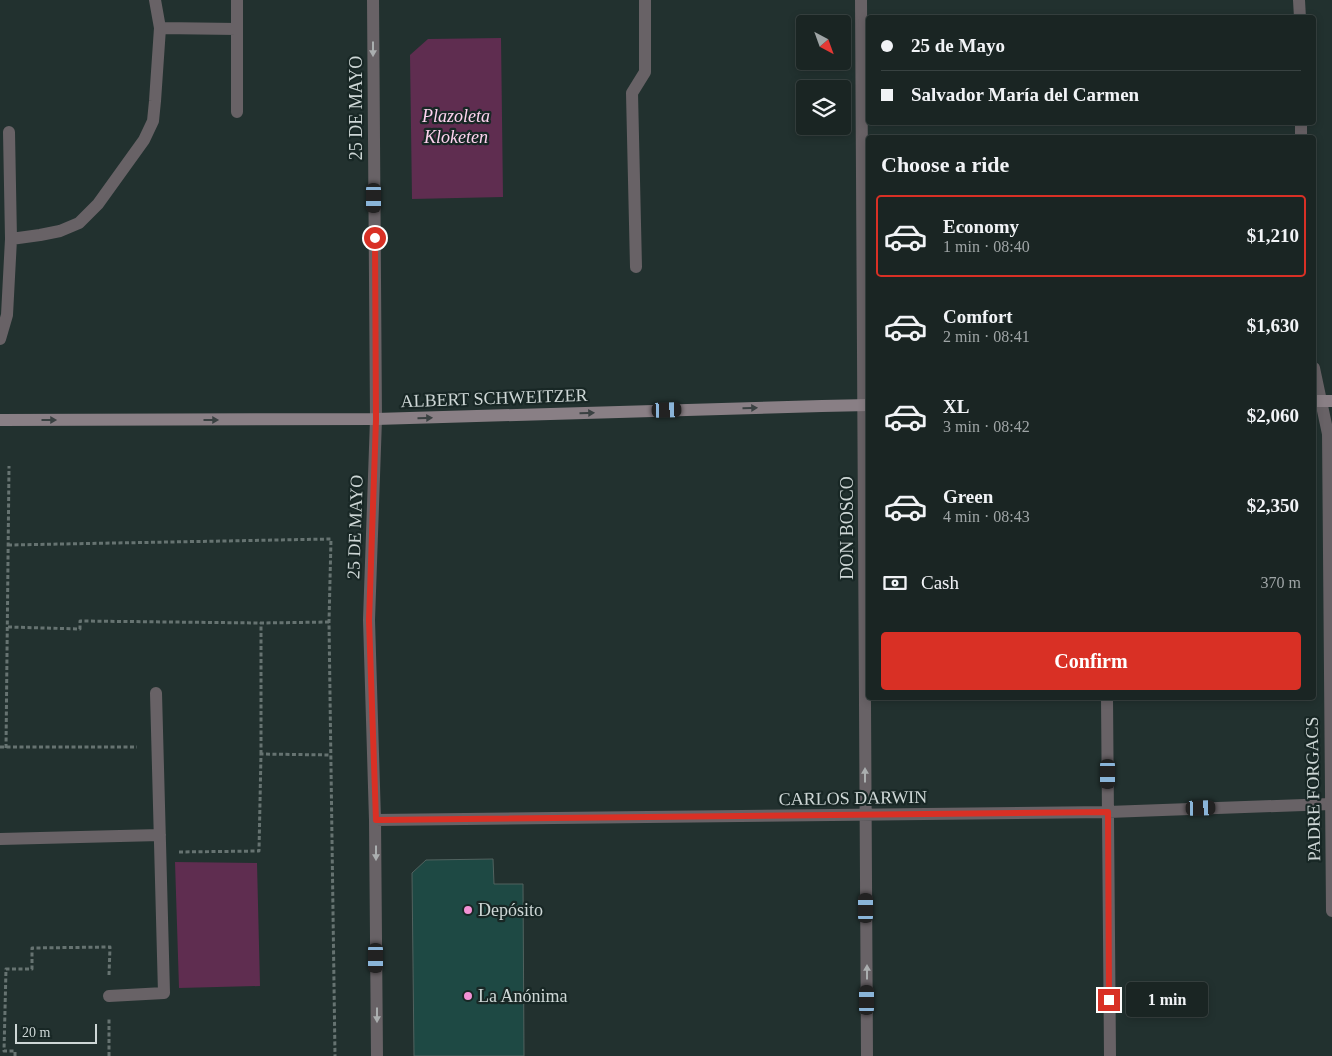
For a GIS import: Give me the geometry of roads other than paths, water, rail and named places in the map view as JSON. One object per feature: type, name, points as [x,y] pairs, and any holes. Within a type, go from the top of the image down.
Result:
[{"type":"main road","name":"ALBERT SCHWEITZER","points":[[0,420],[376,420],[866,405]]},
{"type":"street","points":[[11,239],[60,231],[80,222],[98,204],[144,140],[153,121],[156,101],[160,28],[155,0]]},
{"type":"street","points":[[237,0],[238,112]]},
{"type":"street","name":"25 DE MAYO","points":[[373,0],[376,420],[369,620],[376,820],[377,1056]]},
{"type":"street","points":[[636,267],[632,94],[645,72],[645,0]]},
{"type":"street","name":"DON BOSCO","points":[[862,0],[866,405],[867,1056]]},
{"type":"street","points":[[1299,0],[1300,15]]},
{"type":"street","points":[[160,28],[237,29]]},
{"type":"street","points":[[0,339],[7,315],[11,239],[9,132]]},
{"type":"street","name":"PADRE FORGACS","points":[[1316,376],[1328,434],[1332,911]]},
{"type":"street","points":[[110,996],[164,994],[156,693]]},
{"type":"street","points":[[1107,700],[1110,1056]]},
{"type":"street","name":"CARLOS DARWIN","points":[[376,820],[1108,812],[1331,804]]},
{"type":"street","points":[[0,839],[160,835]]},
{"type":"place","name":"Depósito","points":[[468,910]]},
{"type":"place","name":"La Anónima","points":[[468,996]]},
{"type":"park label","name":"Plazoleta Kloketen","points":[[456,126]]}]
